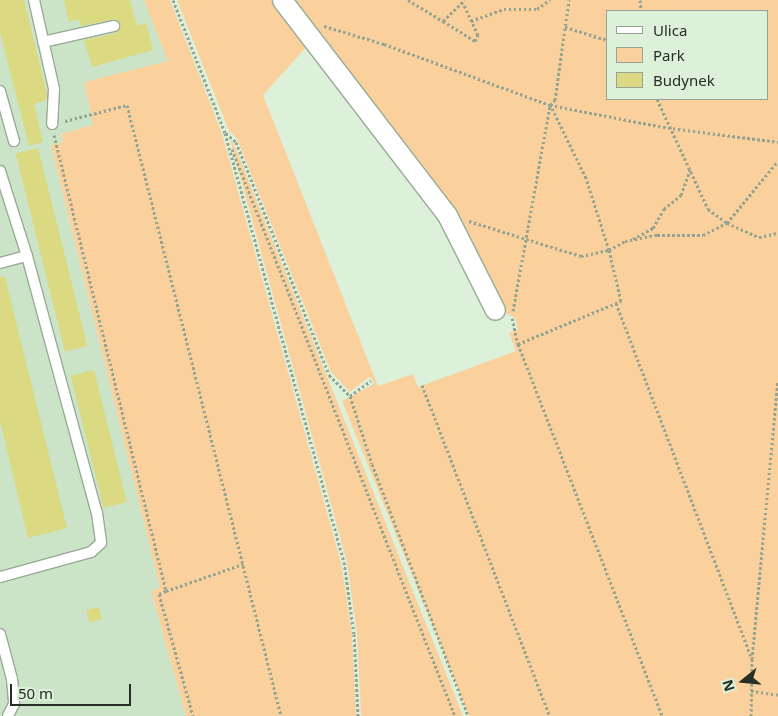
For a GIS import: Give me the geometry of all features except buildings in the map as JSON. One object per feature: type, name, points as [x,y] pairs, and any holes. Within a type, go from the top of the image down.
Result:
[{"type":"street","points":[[282,0],[446,215],[503,314]]},
{"type":"lane","points":[[34,0],[55,97],[50,113],[52,124]]},
{"type":"lane","points":[[43,42],[114,26]]},
{"type":"lane","points":[[0,91],[14,141]]},
{"type":"lane","points":[[0,171],[27,256],[97,513],[101,543],[91,552],[0,577]]},
{"type":"lane","points":[[0,263],[27,256]]},
{"type":"lane","points":[[0,634],[12,679],[14,704],[8,716]]},
{"type":"path","points":[[173,0],[455,716]]},
{"type":"path","points":[[408,0],[443,21],[475,40],[478,35],[464,2],[443,21]]},
{"type":"path","points":[[471,20],[504,9],[537,9],[550,0]]},
{"type":"path","points":[[569,0],[555,100],[550,105],[526,237],[503,314],[518,344],[662,716]]},
{"type":"path","points":[[297,18],[384,44],[550,105],[671,128],[778,142]]},
{"type":"path","points":[[565,27],[606,40]]},
{"type":"path","points":[[657,100],[708,209],[727,223],[759,237],[778,233]]},
{"type":"path","points":[[166,591],[52,124],[127,105],[281,716]]},
{"type":"path","points":[[518,344],[621,301],[609,250],[586,178],[550,105]]},
{"type":"path","points":[[225,133],[236,142],[329,375],[350,396],[372,464],[468,716]]},
{"type":"path","points":[[225,133],[344,562],[354,634],[358,716]]},
{"type":"path","points":[[631,240],[658,235],[703,235],[727,223],[778,161]]},
{"type":"path","points":[[446,215],[526,237],[581,256],[609,250],[653,228],[664,209],[681,195],[690,169]]},
{"type":"path","points":[[616,303],[752,659]]},
{"type":"path","points":[[751,716],[752,659],[778,380]]},
{"type":"path","points":[[350,396],[371,381]]},
{"type":"path","points":[[422,386],[550,716]]},
{"type":"path","points":[[193,716],[159,594],[243,564]]},
{"type":"path","points":[[751,691],[778,695]]},
{"type":"shaded area","points":[[0,0],[144,0],[168,61],[84,82],[93,125],[61,134],[63,142],[51,145],[160,588],[151,591],[186,716],[0,716]]},
{"type":"green space","points":[[144,0],[170,0],[222,134],[341,563],[352,634],[356,716],[186,716],[151,591],[160,588],[51,145],[63,142],[61,134],[93,125],[84,82],[168,61]]},
{"type":"green space","points":[[177,0],[277,0],[310,43],[263,95],[378,386],[413,374],[418,387],[516,351],[509,333],[518,330],[515,318],[499,308],[295,0],[778,0],[778,716],[469,716],[342,401],[374,384],[372,379],[369,377],[350,392],[331,372],[237,139],[229,131]]},
{"type":"green space","points":[[230,140],[234,144],[463,716],[361,716],[357,633],[347,562]]}]
